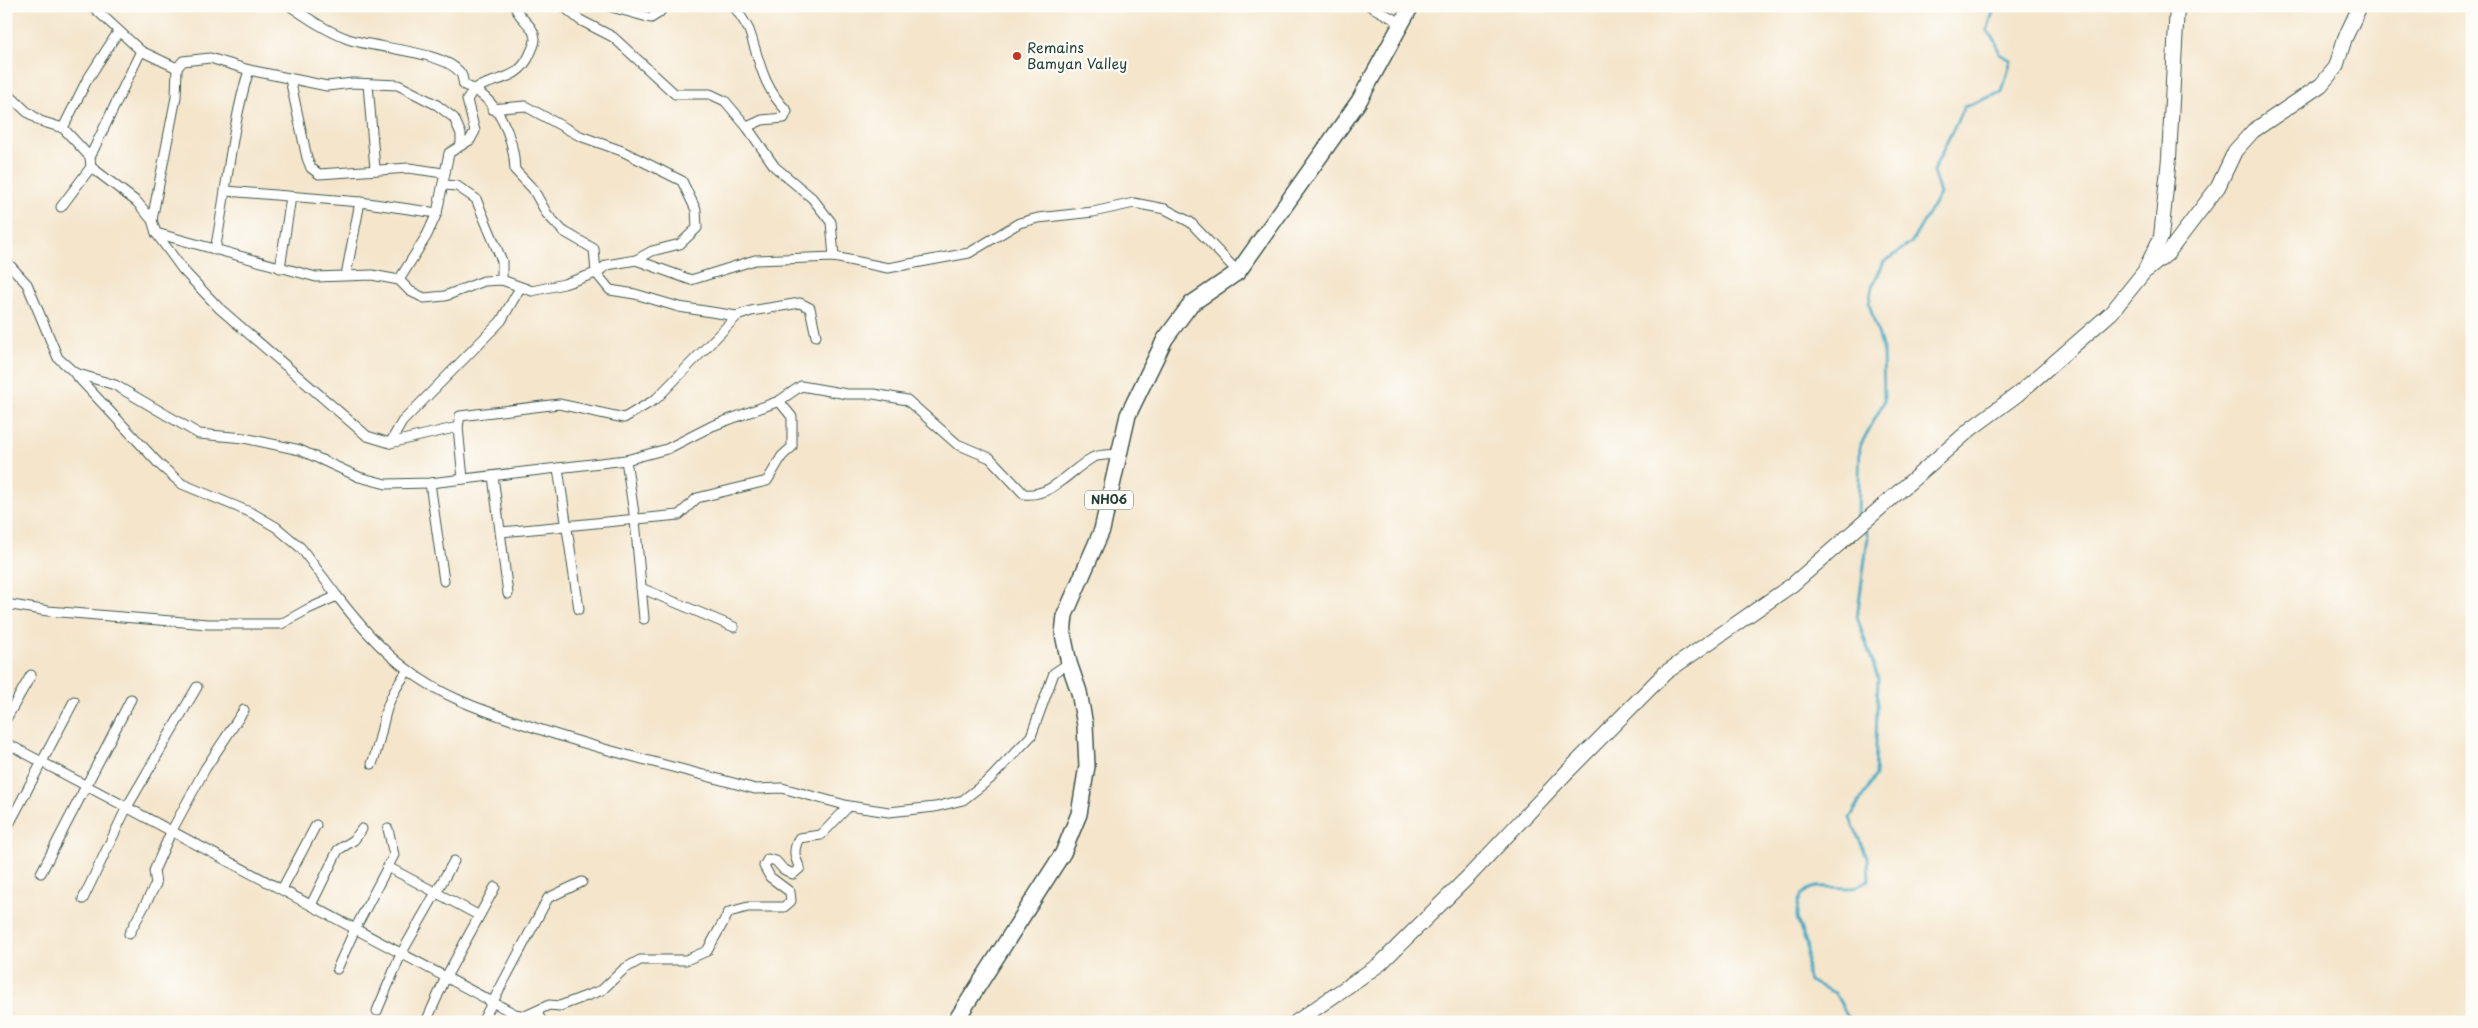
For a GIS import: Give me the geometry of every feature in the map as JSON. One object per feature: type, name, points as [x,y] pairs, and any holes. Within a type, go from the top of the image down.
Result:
[{"type":"main road","name":"NH06","points":[[954,1022],[1063,853],[1079,814],[1088,766],[1080,692],[1068,663],[1063,634],[1065,615],[1102,530],[1128,415],[1165,339],[1191,304],[1238,272],[1359,101],[1403,24],[1411,6]]},
{"type":"main road","points":[[1296,1022],[1358,982],[1380,964],[1470,875],[1565,774],[1665,673],[1792,586],[1972,428],[2018,394],[2111,313],[2144,272],[2161,237],[2165,201],[2177,6]]},
{"type":"main road","points":[[2144,272],[2167,254],[2198,214],[2218,187],[2235,151],[2252,131],[2321,85],[2336,67],[2345,38],[2360,6]]},
{"type":"street","points":[[92,6],[118,32],[141,50],[177,68]]},
{"type":"street","points":[[290,6],[324,28],[350,40],[390,47],[452,65],[461,74],[464,85],[484,95],[508,130],[514,152],[515,170],[533,189],[547,214],[563,231],[594,250],[596,272],[610,290],[635,294],[679,307],[737,316]]},
{"type":"street","points":[[399,280],[427,235],[437,213],[444,185],[443,174],[449,153],[470,140],[475,131],[466,100],[475,89],[504,80],[518,72],[528,57],[535,41],[533,32],[518,15],[515,6]]},
{"type":"street","points":[[564,6],[580,20],[613,38],[675,94],[710,94],[725,101],[748,127],[775,166],[812,198],[831,222],[834,257]]},
{"type":"street","points":[[608,6],[651,18],[659,13],[664,6]]},
{"type":"street","points":[[734,6],[748,28],[758,63],[773,97],[787,111],[784,118],[762,120],[748,127]]},
{"type":"street","points":[[1370,6],[1403,24]]},
{"type":"street","points":[[63,128],[86,82],[118,32]]},
{"type":"street","points":[[61,207],[91,167],[90,157],[141,50]]},
{"type":"street","points":[[152,220],[176,96],[177,68],[183,61],[210,58],[249,70],[327,86],[353,83],[398,85],[437,105],[454,118],[461,134],[461,145]]},
{"type":"street","points":[[215,250],[238,107],[249,70]]},
{"type":"street","points":[[290,79],[311,168],[319,174],[409,168],[443,174]]},
{"type":"street","points":[[368,84],[375,169]]},
{"type":"street","points":[[6,92],[33,116],[63,128],[90,157]]},
{"type":"street","points":[[156,233],[280,268],[316,276],[372,275],[399,280],[410,291],[424,298],[445,296],[484,281],[502,280],[532,291],[564,284],[596,272],[608,265],[636,260],[652,251],[680,244],[697,228],[696,210],[682,181],[622,151],[580,136],[525,106],[492,108]]},
{"type":"street","points":[[91,167],[137,202],[152,220],[156,233],[183,270],[219,308],[367,436],[390,443],[458,427]]},
{"type":"street","points":[[444,185],[457,186],[476,199],[502,261],[502,280]]},
{"type":"street","points":[[226,191],[360,202],[437,213]]},
{"type":"street","points":[[280,268],[291,197]]},
{"type":"street","points":[[346,275],[360,202]]},
{"type":"street","points":[[636,260],[691,280],[755,260],[834,257],[888,268],[970,253],[1019,223],[1038,218],[1093,212],[1134,203],[1165,209],[1190,222],[1238,272]]},
{"type":"street","points":[[6,261],[27,284],[58,358],[75,373],[160,465],[182,484],[252,513],[276,527],[301,548],[368,635],[408,670],[439,690],[472,706],[569,740],[756,789],[782,788],[849,806],[889,812],[935,807],[963,800],[990,778],[1031,736],[1054,673],[1068,663]]},
{"type":"street","points":[[390,443],[402,422],[501,321],[520,288]]},
{"type":"street","points":[[463,479],[458,427],[460,416],[559,404],[624,418],[656,400],[737,316],[751,311],[800,302],[810,308],[816,336]]},
{"type":"street","points":[[75,373],[115,385],[199,434],[244,438],[300,450],[328,461],[359,477],[386,484],[430,483],[626,460],[667,448],[712,426],[779,400],[801,386],[847,394],[874,394],[907,400],[957,444],[990,458],[1024,494],[1036,495],[1056,485],[1094,457],[1120,454]]},
{"type":"street","points":[[501,532],[679,515],[698,498],[766,481],[782,456],[792,447],[792,417],[779,400]]},
{"type":"street","points":[[626,460],[635,520],[644,619]]},
{"type":"street","points":[[558,468],[579,609]]},
{"type":"street","points":[[493,476],[508,594]]},
{"type":"street","points":[[430,483],[444,581]]},
{"type":"street","points":[[641,588],[734,627]]},
{"type":"street","points":[[6,604],[48,610],[208,624],[280,624],[337,596]]},
{"type":"street","points":[[372,764],[381,743],[386,711],[395,690],[408,670]]},
{"type":"street","points":[[6,719],[31,676]]},
{"type":"street","points":[[84,899],[127,807],[196,687]]},
{"type":"street","points":[[41,873],[131,700]]},
{"type":"street","points":[[6,830],[74,701]]},
{"type":"street","points":[[129,934],[156,884],[154,871],[172,832],[206,769],[244,710]]},
{"type":"street","points":[[6,743],[515,1014],[526,1016],[549,1005],[560,1006],[602,990],[624,969],[640,960],[686,960],[707,951],[730,912],[737,908],[784,906],[791,901],[790,892],[770,877],[764,866],[768,859],[776,860],[783,869],[793,874],[800,868],[794,857],[794,846],[798,838],[821,835],[849,806]]},
{"type":"street","points":[[282,889],[316,824]]},
{"type":"street","points":[[311,905],[338,850],[354,840],[362,829]]},
{"type":"street","points":[[337,969],[394,855],[388,829]]},
{"type":"street","points":[[378,1011],[402,954],[454,861]]},
{"type":"street","points":[[388,867],[478,916]]},
{"type":"street","points":[[482,1022],[548,898],[582,882]]},
{"type":"street","points":[[426,1022],[446,977],[496,886]]},
{"type":"street","points":[[537,1012],[542,1022]]},
{"type":"waterway","points":[[1861,520],[1858,513],[1860,446],[1884,402],[1883,349],[1869,304],[1872,287],[1884,262],[1911,243],[1940,194],[1933,171],[1964,107],[2002,92],[2011,60],[1999,54],[1996,41],[1987,31],[1995,6]]},
{"type":"waterway","points":[[1848,1022],[1848,1017],[1835,993],[1809,981],[1807,975],[1807,948],[1797,917],[1798,904],[1802,895],[1808,890],[1824,887],[1854,888],[1869,880],[1868,860],[1850,818],[1875,776],[1878,678],[1857,617],[1868,537],[1865,528]]},
{"type":"place","name":"Remains Bamyan Valley","points":[[1017,56]]}]
